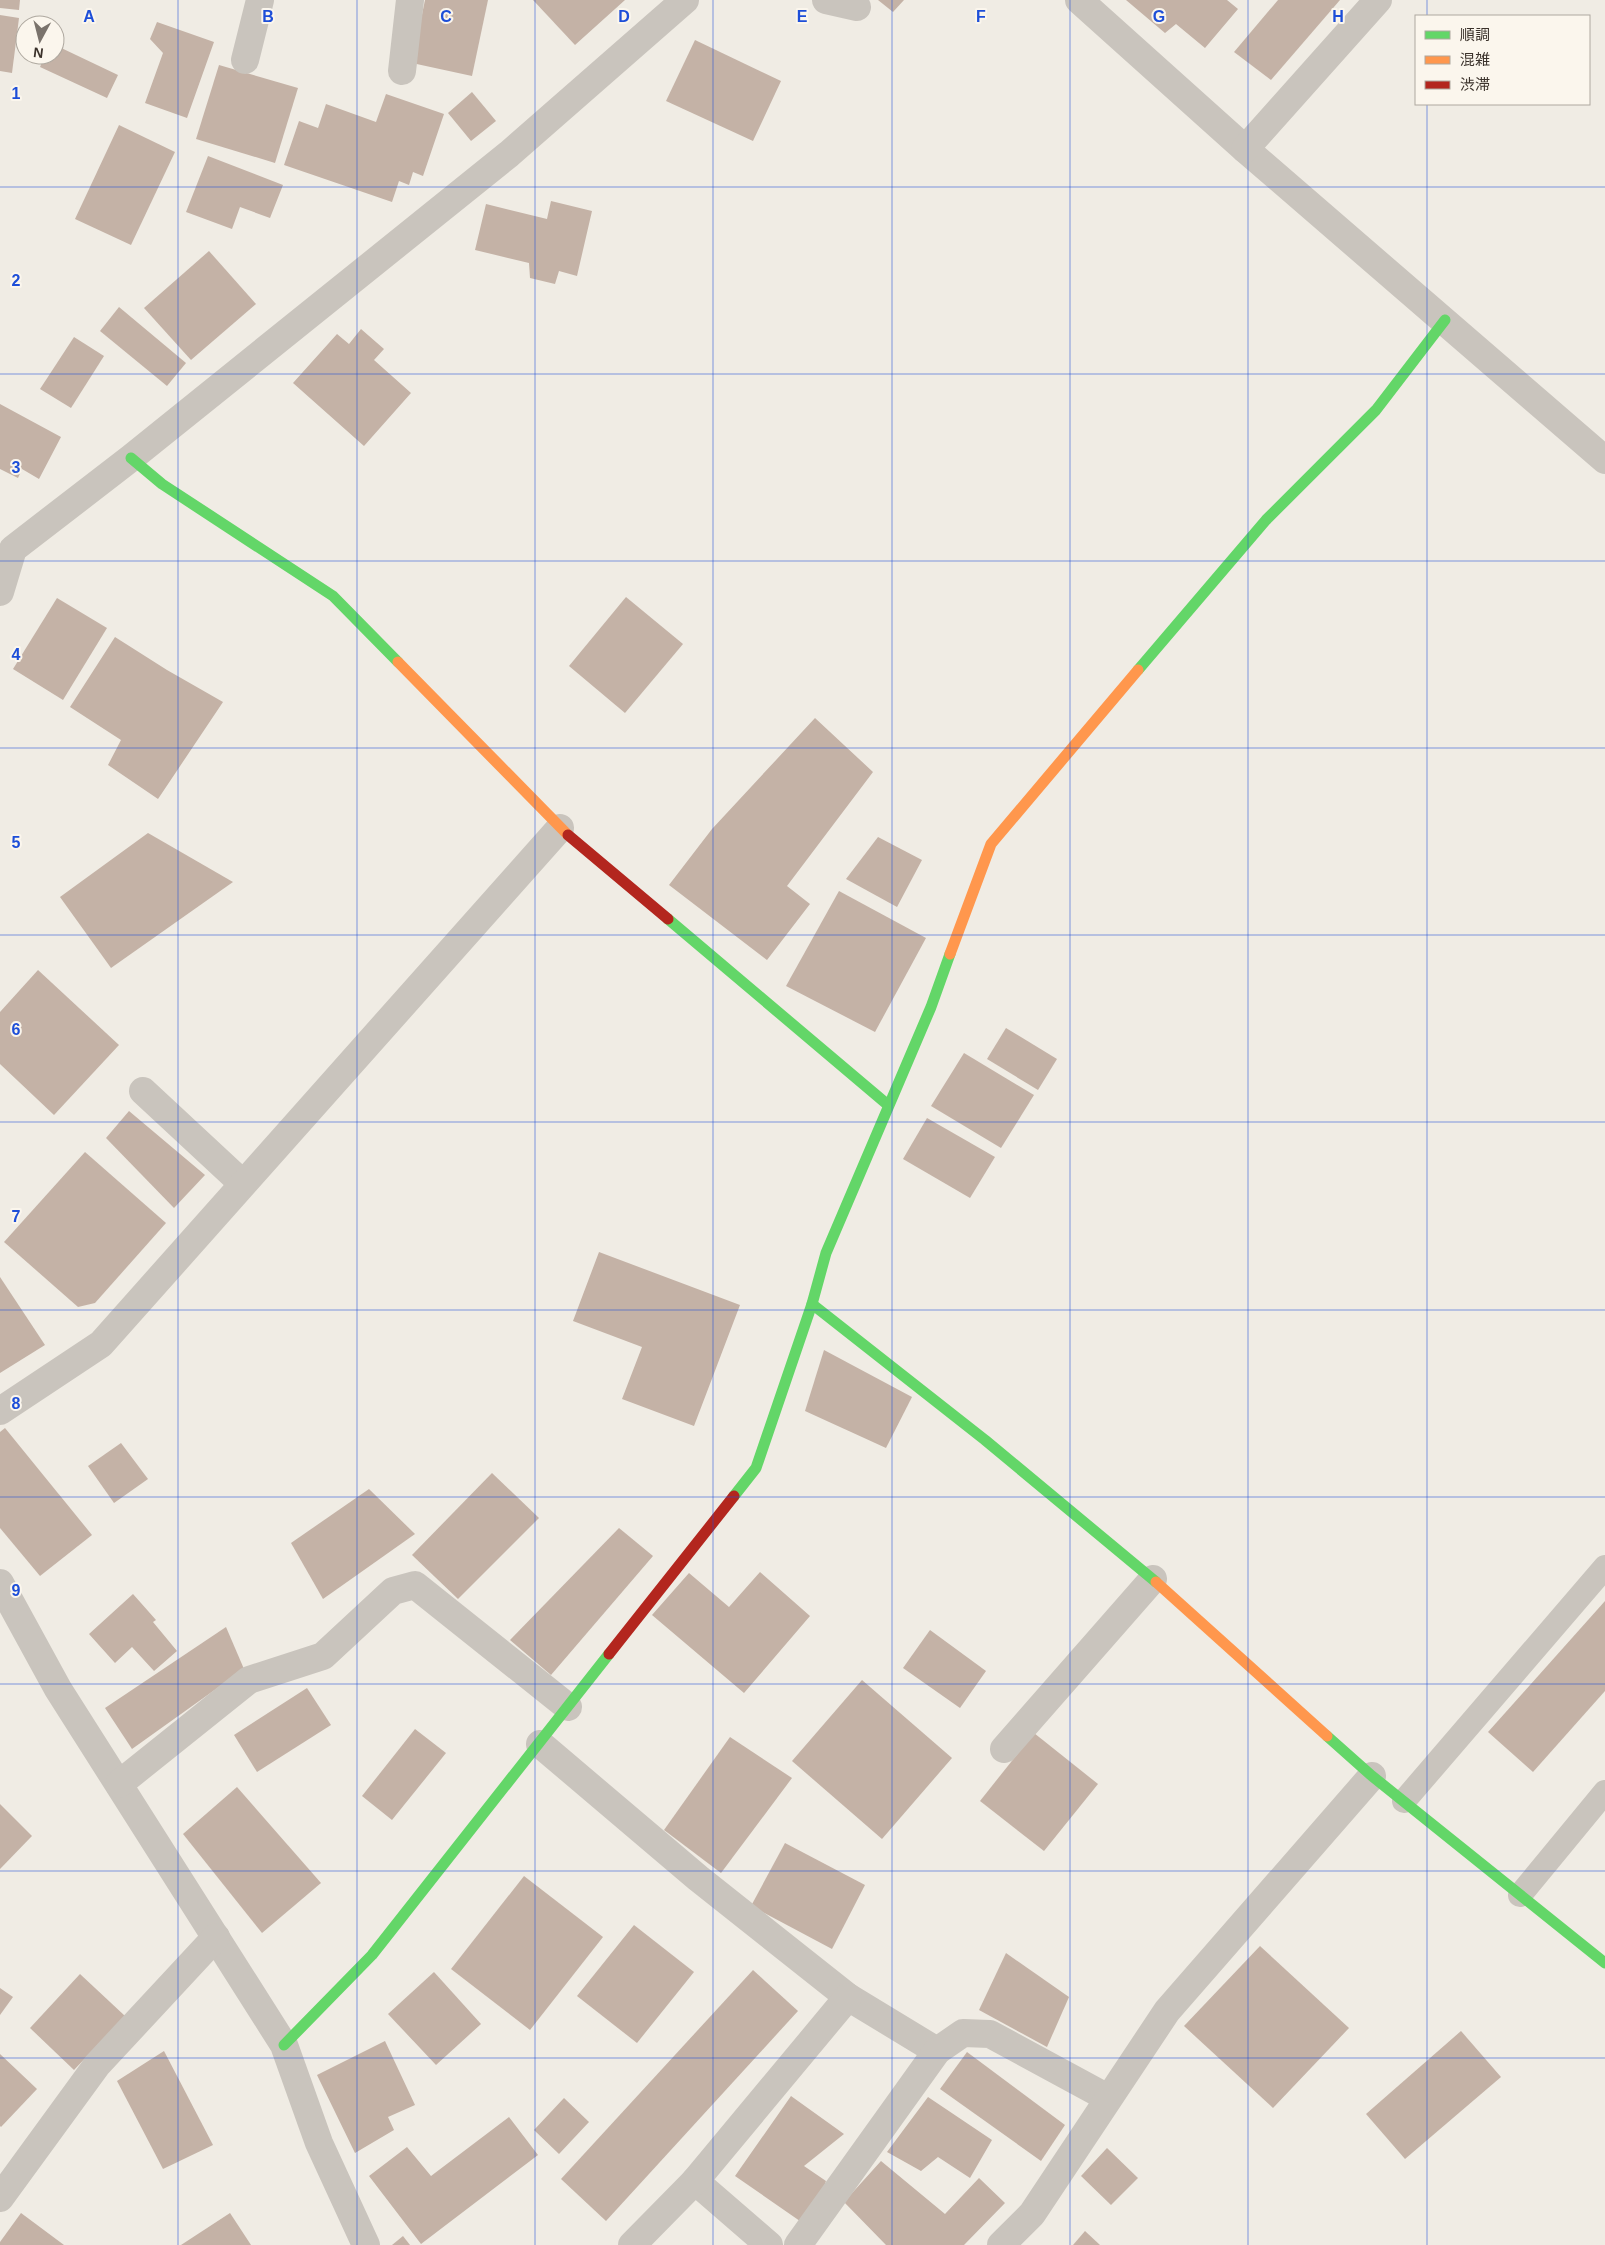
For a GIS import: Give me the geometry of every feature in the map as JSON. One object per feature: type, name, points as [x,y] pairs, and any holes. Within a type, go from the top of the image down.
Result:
[{"type":"street","points":[[245,60],[260,0]]},
{"type":"street","points":[[402,71],[410,0]]},
{"type":"street","points":[[0,592],[12,550],[132,458],[509,154],[685,0]]},
{"type":"street","points":[[826,0],[857,7]]},
{"type":"street","points":[[1078,0],[1245,149],[1605,460]]},
{"type":"street","points":[[1245,149],[1378,0]]},
{"type":"street","points":[[284,2045],[372,1955],[756,1468],[812,1304],[826,1253],[931,1007],[991,844],[1266,520],[1376,410],[1445,320]]},
{"type":"street","points":[[132,458],[162,484],[333,596],[560,828],[888,1105]]},
{"type":"street","points":[[0,1412],[101,1344],[560,828]]},
{"type":"street","points":[[143,1091],[242,1184]]},
{"type":"street","points":[[812,1304],[984,1440],[1153,1579],[1372,1776],[1605,1963]]},
{"type":"street","points":[[1004,1749],[1153,1579]]},
{"type":"street","points":[[0,1583],[58,1689],[284,2045],[319,2143],[366,2245]]},
{"type":"street","points":[[119,1784],[249,1680],[323,1656],[393,1591],[415,1585],[568,1707]]},
{"type":"street","points":[[540,1744],[698,1878],[848,1997],[937,2051]]},
{"type":"street","points":[[1001,2245],[1032,2214],[1167,2011],[1372,1776]]},
{"type":"street","points":[[0,2198],[97,2065],[216,1937]]},
{"type":"street","points":[[632,2245],[695,2180],[848,1997]]},
{"type":"street","points":[[798,2245],[937,2051],[963,2033],[990,2034],[1108,2098]]},
{"type":"street","points":[[695,2180],[770,2245]]},
{"type":"lane","points":[[1404,1801],[1605,1567]]},
{"type":"lane","points":[[1520,1895],[1605,1792]]},
{"type":"building","points":[[0,0],[20,0],[19,10],[0,8]]},
{"type":"building","points":[[425,0],[488,0],[472,76],[412,63]]},
{"type":"building","points":[[533,0],[625,0],[575,45]]},
{"type":"building","points":[[878,0],[904,0],[893,12]]},
{"type":"building","points":[[1126,0],[1227,0],[1238,9],[1205,48],[1176,24],[1165,33]]},
{"type":"building","points":[[1278,0],[1340,0],[1271,80],[1234,52]]},
{"type":"building","points":[[0,15],[15,17],[15,49],[12,73],[0,71]]},
{"type":"building","points":[[157,22],[214,42],[187,118],[145,103],[163,53],[150,39]]},
{"type":"building","points":[[695,40],[781,81],[753,141],[666,101]]},
{"type":"building","points":[[65,50],[118,75],[107,98],[40,67],[41,65],[65,65]]},
{"type":"building","points":[[219,65],[298,88],[275,163],[196,139]]},
{"type":"building","points":[[472,92],[496,121],[471,141],[448,113]]},
{"type":"building","points":[[386,94],[444,114],[423,176],[413,172],[409,185],[399,181],[392,202],[284,165],[299,121],[318,128],[326,104],[376,122]]},
{"type":"building","points":[[119,125],[175,152],[131,245],[75,219]]},
{"type":"building","points":[[208,156],[283,185],[270,218],[240,207],[232,229],[186,212]]},
{"type":"building","points":[[551,201],[592,211],[577,276],[559,271],[555,284],[530,278],[529,263],[475,250],[486,204],[547,219]]},
{"type":"building","points":[[209,251],[256,304],[191,360],[144,308]]},
{"type":"building","points":[[119,307],[186,363],[167,386],[100,331]]},
{"type":"building","points":[[361,329],[384,349],[374,360],[411,393],[364,446],[293,383],[337,334],[349,344]]},
{"type":"building","points":[[74,337],[104,356],[71,408],[40,389]]},
{"type":"building","points":[[0,404],[61,437],[39,479],[22,469],[18,478],[0,469]]},
{"type":"building","points":[[626,597],[683,644],[625,713],[569,666]]},
{"type":"building","points":[[57,598],[107,628],[63,700],[13,669]]},
{"type":"building","points":[[115,637],[223,702],[158,799],[108,765],[121,740],[70,707]]},
{"type":"building","points":[[815,718],[873,772],[787,886],[810,904],[767,960],[669,885],[712,829]]},
{"type":"building","points":[[148,833],[233,882],[111,968],[60,897]]},
{"type":"building","points":[[878,837],[922,860],[897,907],[846,879]]},
{"type":"building","points":[[839,891],[926,938],[875,1032],[786,986]]},
{"type":"building","points":[[38,970],[119,1045],[54,1115],[0,1064],[0,1012]]},
{"type":"building","points":[[1006,1028],[1057,1059],[1038,1090],[987,1059]]},
{"type":"building","points":[[964,1053],[1034,1095],[1001,1148],[931,1106]]},
{"type":"building","points":[[129,1111],[205,1175],[174,1208],[106,1138]]},
{"type":"building","points":[[927,1118],[995,1157],[970,1198],[903,1159]]},
{"type":"building","points":[[85,1152],[166,1223],[95,1303],[78,1307],[4,1242]]},
{"type":"building","points":[[599,1252],[740,1305],[694,1426],[622,1399],[642,1347],[573,1321]]},
{"type":"building","points":[[0,1277],[45,1345],[0,1373]]},
{"type":"building","points":[[824,1350],[912,1397],[886,1448],[805,1411]]},
{"type":"building","points":[[5,1428],[92,1535],[40,1576],[0,1528],[0,1432]]},
{"type":"building","points":[[121,1443],[148,1479],[114,1503],[88,1466]]},
{"type":"building","points":[[492,1473],[539,1518],[458,1599],[412,1555]]},
{"type":"building","points":[[369,1489],[415,1534],[323,1599],[291,1543]]},
{"type":"building","points":[[619,1528],[653,1556],[551,1675],[510,1640]]},
{"type":"building","points":[[760,1572],[810,1616],[744,1693],[652,1615],[689,1573],[729,1607]]},
{"type":"building","points":[[133,1594],[156,1620],[153,1622],[177,1651],[154,1671],[132,1647],[115,1663],[89,1634]]},
{"type":"building","points":[[1605,1601],[1605,1691],[1533,1772],[1488,1732]]},
{"type":"building","points":[[226,1627],[244,1669],[132,1749],[105,1708]]},
{"type":"building","points":[[930,1630],[986,1671],[960,1708],[903,1668]]},
{"type":"building","points":[[862,1680],[952,1758],[882,1839],[792,1761]]},
{"type":"building","points":[[307,1688],[331,1725],[257,1772],[234,1735]]},
{"type":"building","points":[[415,1729],[446,1753],[392,1820],[362,1796]]},
{"type":"building","points":[[1034,1733],[1098,1784],[1044,1851],[980,1801]]},
{"type":"building","points":[[730,1737],[792,1778],[721,1873],[664,1830]]},
{"type":"building","points":[[237,1787],[321,1883],[262,1933],[183,1834]]},
{"type":"building","points":[[0,1804],[32,1836],[0,1869]]},
{"type":"building","points":[[785,1843],[865,1885],[832,1949],[751,1906]]},
{"type":"building","points":[[524,1876],[603,1937],[530,2030],[451,1969]]},
{"type":"building","points":[[634,1925],[694,1972],[637,2043],[577,1996]]},
{"type":"building","points":[[1260,1946],[1349,2028],[1273,2108],[1184,2026]]},
{"type":"building","points":[[1006,1953],[1069,1997],[1047,2047],[979,2010]]},
{"type":"building","points":[[753,1970],[798,2011],[606,2221],[561,2179]]},
{"type":"building","points":[[434,1972],[481,2024],[436,2065],[388,2014]]},
{"type":"building","points":[[80,1974],[125,2016],[74,2070],[30,2028]]},
{"type":"building","points":[[0,1988],[13,1997],[0,2015]]},
{"type":"building","points":[[1461,2031],[1501,2077],[1405,2159],[1366,2114]]},
{"type":"building","points":[[385,2041],[415,2105],[388,2117],[394,2130],[355,2153],[317,2075]]},
{"type":"building","points":[[164,2051],[213,2145],[163,2169],[117,2081]]},
{"type":"building","points":[[967,2052],[1065,2125],[1041,2161],[940,2089]]},
{"type":"building","points":[[0,2054],[37,2089],[1,2127],[0,2126]]},
{"type":"building","points":[[791,2096],[844,2134],[804,2166],[826,2181],[810,2228],[735,2176]]},
{"type":"building","points":[[928,2097],[992,2140],[970,2178],[938,2157],[921,2171],[887,2152]]},
{"type":"building","points":[[564,2098],[589,2122],[559,2154],[534,2130]]},
{"type":"building","points":[[509,2117],[538,2155],[421,2244],[369,2176],[407,2147],[431,2176]]},
{"type":"building","points":[[1107,2148],[1138,2178],[1111,2205],[1081,2176]]},
{"type":"building","points":[[881,2161],[945,2214],[979,2178],[1005,2203],[964,2245],[886,2245],[844,2202]]},
{"type":"building","points":[[21,2213],[64,2245],[0,2245],[0,2242]]},
{"type":"building","points":[[230,2213],[251,2245],[181,2245]]},
{"type":"building","points":[[1085,2231],[1100,2245],[1073,2245]]},
{"type":"building","points":[[403,2236],[410,2245],[392,2245]]},
{"type":"traffic: fast","points":[[1138,670],[1266,520],[1376,410],[1445,320]]},
{"type":"traffic: fast","points":[[131,458],[162,484],[333,596],[398,662]]},
{"type":"traffic: fast","points":[[668,919],[888,1105]]},
{"type":"traffic: fast","points":[[734,1496],[756,1468],[812,1304],[826,1253],[931,1007],[950,954]]},
{"type":"traffic: fast","points":[[812,1304],[985,1440],[1156,1582]]},
{"type":"traffic: fast","points":[[284,2045],[372,1955],[609,1654]]},
{"type":"traffic: fast","points":[[1327,1736],[1372,1776],[1605,1963]]},
{"type":"traffic: slow","points":[[398,662],[568,835]]},
{"type":"traffic: slow","points":[[950,954],[991,844],[1138,670]]},
{"type":"traffic: slow","points":[[1156,1582],[1327,1736]]},
{"type":"traffic: jam","points":[[568,835],[668,919]]},
{"type":"traffic: jam","points":[[609,1654],[734,1496]]}]
